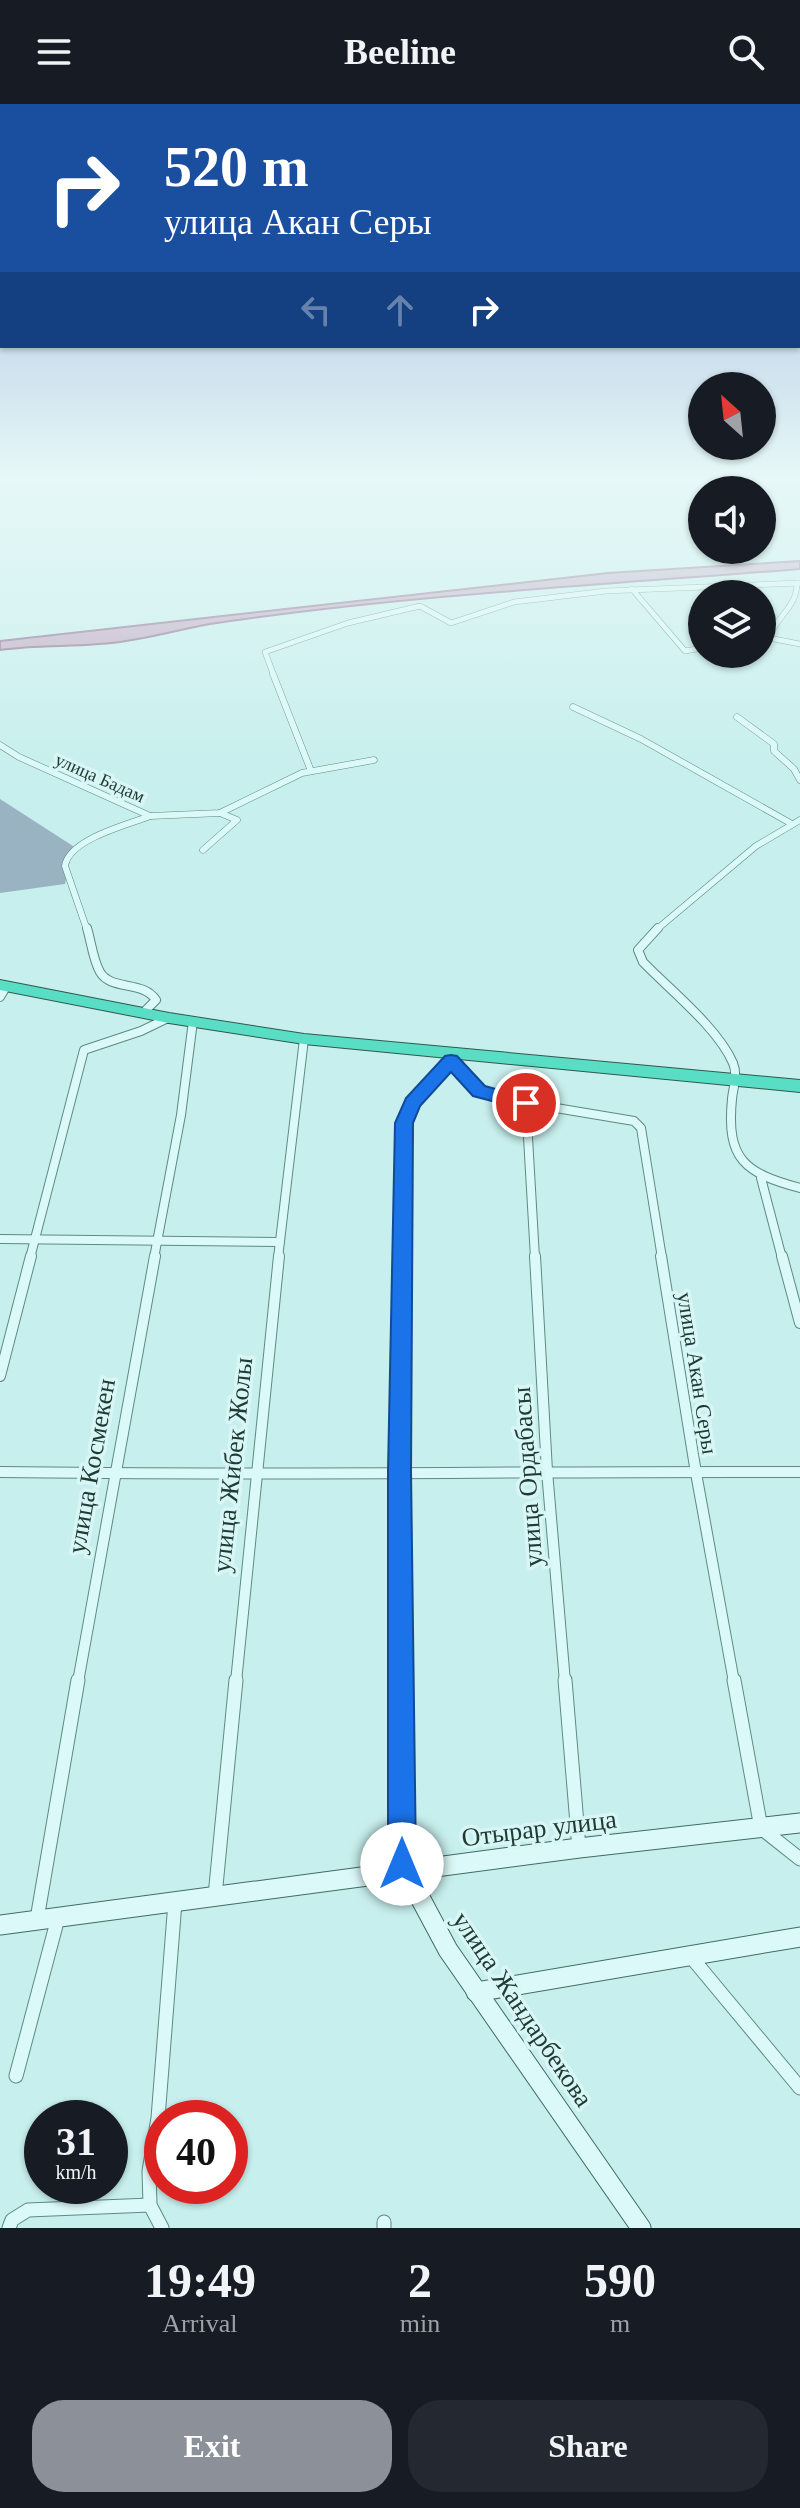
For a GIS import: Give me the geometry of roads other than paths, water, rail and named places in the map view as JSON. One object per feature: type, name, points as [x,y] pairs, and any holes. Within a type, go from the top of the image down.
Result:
[{"type":"highway","points":[[2,990],[304,1039],[454,1057],[800,1086]]},
{"type":"street","points":[[311,771],[265,652],[348,623],[420,606],[451,623],[514,602],[632,589],[798,583],[799,597],[794,607],[776,622]]},
{"type":"street","points":[[632,589],[685,651],[688,650]]},
{"type":"street","points":[[776,640],[800,644]]},
{"type":"street","points":[[573,707],[641,739],[796,822]]},
{"type":"street","points":[[737,717],[774,744],[774,751],[794,769],[800,780]]},
{"type":"street","name":"улица Бадам","points":[[0,745],[19,757],[150,816],[220,813],[302,773],[374,760]]},
{"type":"street","points":[[203,850],[237,820],[220,813]]},
{"type":"street","points":[[143,1013],[152,1007],[156,1000],[154,995],[146,988],[105,979],[100,972],[73,882],[65,866],[66,859],[77,845],[150,816]]},
{"type":"street","points":[[796,822],[756,846],[651,934],[638,950],[643,962],[735,1066],[733,1146],[739,1163],[761,1178],[800,1188]]},
{"type":"street","points":[[0,1376],[84,1050],[169,1018]]},
{"type":"street","name":"улица Космекен","points":[[37,1920],[114,1474],[181,1115],[193,1021]]},
{"type":"street","name":"улица Жибек Жолы","points":[[215,1897],[280,1242],[304,1039]]},
{"type":"street","name":"улица Акан Серы","points":[[454,1057],[479,1091],[526,1103],[634,1121],[641,1128],[696,1473],[761,1828]]},
{"type":"street","name":"улица Жандарбекова","points":[[454,1057],[413,1103],[404,1123],[399,1471],[402,1864],[448,1950],[641,2228]]},
{"type":"street","name":"улица Ордабасы","points":[[526,1103],[547,1471],[579,1848]]},
{"type":"street","points":[[761,1178],[800,1323]]},
{"type":"street","points":[[0,1239],[280,1242]]},
{"type":"street","points":[[0,1472],[256,1476],[399,1471],[800,1472]]},
{"type":"street","name":"Отырар улица","points":[[0,1925],[579,1848],[800,1823]]},
{"type":"street","points":[[761,1828],[800,1859]]},
{"type":"street","points":[[162,2228],[150,2205],[149,2171],[158,2118],[175,1902]]},
{"type":"street","points":[[16,2076],[59,1917]]},
{"type":"street","points":[[476,1992],[800,1937]]},
{"type":"street","points":[[689,1955],[800,2088]]},
{"type":"street","points":[[9,2228],[12,2220],[28,2210],[150,2205]]}]
